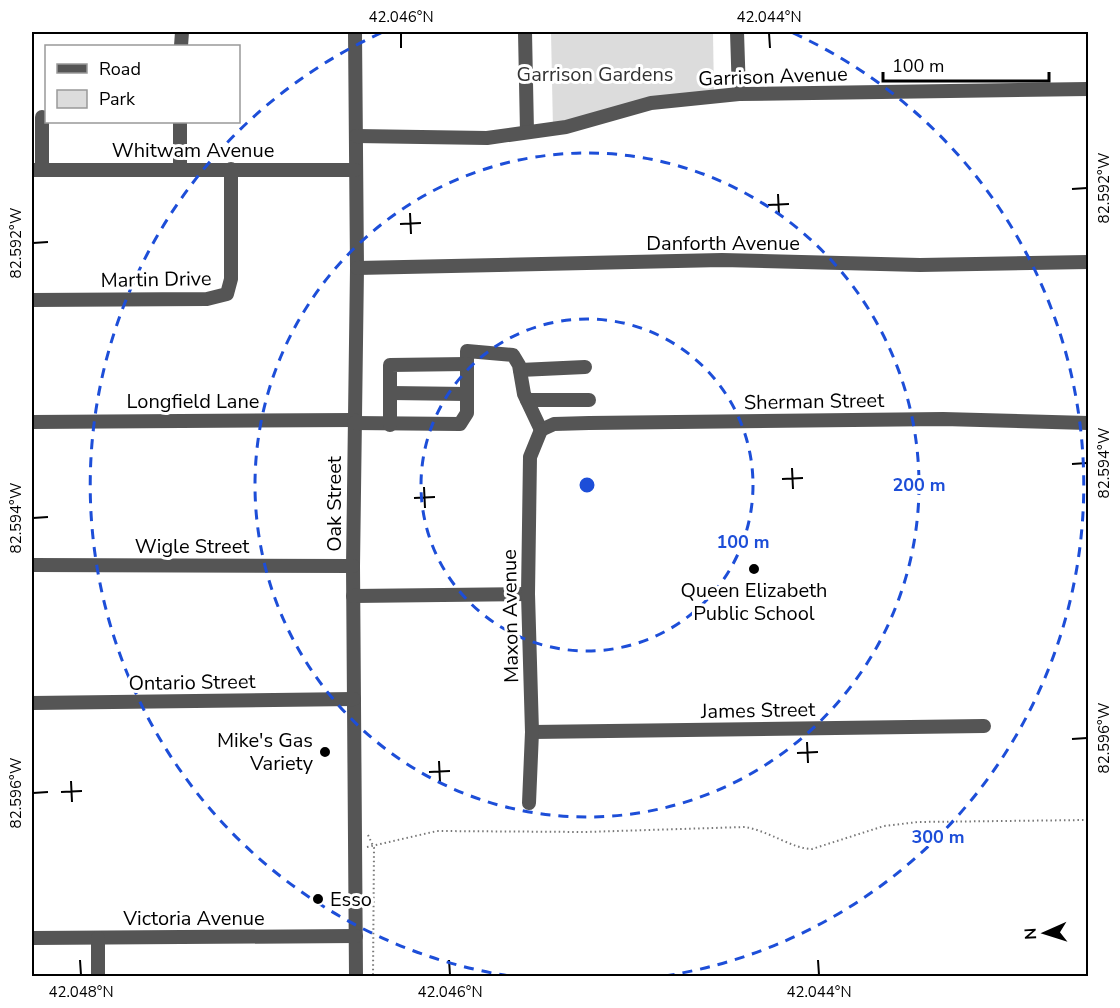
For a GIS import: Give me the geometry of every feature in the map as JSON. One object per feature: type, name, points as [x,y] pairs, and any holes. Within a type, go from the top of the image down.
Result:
[{"type":"street","name":"Oak Street","points":[[355,32],[357,268],[353,596],[356,976]]},
{"type":"street","points":[[525,32],[527,132]]},
{"type":"street","points":[[736,32],[739,94]]},
{"type":"street","name":"Garrison Avenue","points":[[356,136],[487,138],[566,127],[651,102],[739,94],[1089,89]]},
{"type":"street","points":[[37,170],[42,117]]},
{"type":"street","points":[[180,123],[180,169]]},
{"type":"street","name":"Whitwam Avenue","points":[[37,170],[355,170]]},
{"type":"street","name":"Martin Drive","points":[[32,300],[207,299],[227,294],[231,279],[231,170]]},
{"type":"street","name":"Danforth Avenue","points":[[357,268],[722,261],[920,265],[1089,262]]},
{"type":"street","points":[[391,393],[467,394],[467,351],[513,355],[520,370],[527,400],[541,430]]},
{"type":"street","points":[[390,424],[390,365],[467,364]]},
{"type":"street","points":[[520,370],[585,367]]},
{"type":"street","name":"Longfield Lane","points":[[32,422],[460,424],[467,413],[467,394]]},
{"type":"street","points":[[527,400],[589,400]]},
{"type":"street","name":"Sherman Street","points":[[541,430],[554,424],[670,422],[943,419],[1089,423]]},
{"type":"street","name":"Maxon Avenue","points":[[529,803],[532,732],[528,594],[530,457],[541,430]]},
{"type":"street","name":"Wigle Street","points":[[32,565],[353,566]]},
{"type":"street","points":[[353,596],[528,594]]},
{"type":"street","name":"Ontario Street","points":[[32,703],[354,699]]},
{"type":"street","name":"James Street","points":[[532,732],[984,726]]},
{"type":"street","name":"Victoria Avenue","points":[[32,938],[356,936]]},
{"type":"street","points":[[98,938],[98,976]]},
{"type":"path","points":[[355,846],[374,848],[437,831],[585,832],[745,827],[763,830],[800,849],[812,849],[884,826],[918,822],[1089,820]]},
{"type":"path","points":[[373,976],[374,848]]},
{"type":"green space","name":"Garrison Gardens","points":[[551,32],[713,32],[714,97],[553,129]]},
{"type":"place","name":"Queen Elizabeth Public School","points":[[754,569]]},
{"type":"place","name":"Mike's Gas Variety","points":[[325,752]]},
{"type":"place","name":"Esso","points":[[318,899]]}]
